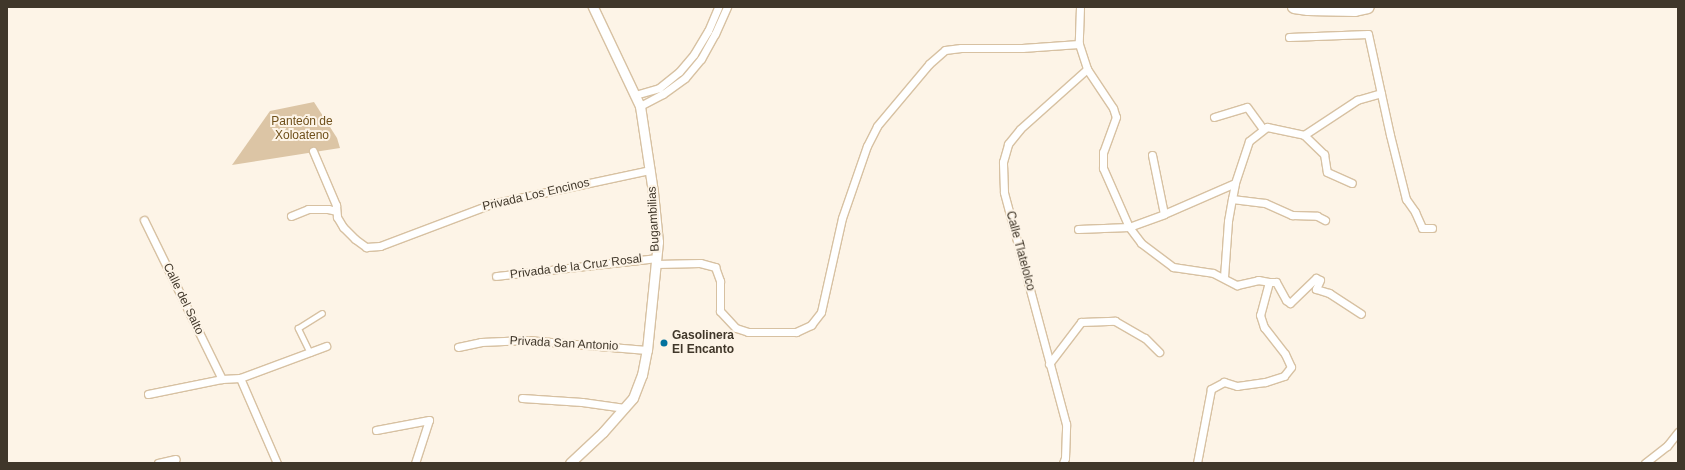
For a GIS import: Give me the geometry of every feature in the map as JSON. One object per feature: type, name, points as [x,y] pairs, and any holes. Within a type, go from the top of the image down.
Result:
[{"type":"highway","points":[[1294,7],[1308,10],[1355,10],[1368,7]]},
{"type":"main road","name":"Bugambilias","points":[[570,463],[603,432],[633,398],[640,380],[647,350],[658,242],[650,170],[640,106],[593,7]]},
{"type":"street","points":[[640,106],[663,94],[685,78],[701,58],[726,10],[732,7]]},
{"type":"street","points":[[1080,7],[1079,44],[1087,69],[1113,108],[1116,117],[1103,152],[1104,168],[1129,227],[1141,243],[1173,267],[1213,273],[1224,277],[1237,285],[1258,280],[1276,282],[1286,300],[1290,303],[1316,278],[1320,280],[1316,289],[1329,293],[1361,314]]},
{"type":"street","points":[[635,95],[659,88],[680,72],[694,54],[717,8]]},
{"type":"street","points":[[1289,37],[1368,34],[1390,135],[1406,199],[1415,212],[1422,228],[1432,228]]},
{"type":"street","name":"Privada de la Cruz Rosal","points":[[496,276],[656,261],[700,263],[715,267],[720,280],[720,311],[736,328],[748,332],[796,332],[811,325],[821,312],[842,218],[867,146],[877,126],[929,64],[945,50],[962,48],[1022,48],[1079,44]]},
{"type":"street","name":"Calle Tlatelolco","points":[[1063,463],[1065,458],[1066,424],[1004,192],[1003,162],[1008,144],[1020,128],[1087,69]]},
{"type":"street","points":[[1304,135],[1357,100],[1381,93]]},
{"type":"street","points":[[1214,117],[1247,107],[1263,129]]},
{"type":"street","points":[[1224,277],[1228,221],[1235,183],[1249,141],[1263,129],[1267,127],[1304,135],[1324,154],[1327,172],[1352,184]]},
{"type":"street","points":[[291,216],[308,209],[328,209],[336,211],[336,205],[313,151]]},
{"type":"street","points":[[1152,155],[1164,214]]},
{"type":"street","name":"Privada Los Encinos","points":[[336,211],[336,217],[343,227],[355,239],[366,246],[380,246],[491,204],[650,170]]},
{"type":"street","points":[[1078,229],[1129,227],[1164,214],[1235,183]]},
{"type":"street","points":[[1232,199],[1266,203],[1292,215],[1317,216],[1325,220]]},
{"type":"street","name":"Calle del Salto","points":[[144,220],[222,379]]},
{"type":"street","points":[[1197,463],[1211,389],[1224,382],[1237,386],[1265,382],[1284,376],[1291,367],[1285,354],[1264,327],[1260,315],[1269,282]]},
{"type":"street","points":[[310,353],[298,328],[322,313]]},
{"type":"street","points":[[1049,364],[1081,322],[1115,321],[1145,338],[1158,352]]},
{"type":"street","name":"Privada San Antonio","points":[[458,347],[481,342],[527,340],[647,350]]},
{"type":"street","points":[[148,394],[222,379],[240,378],[326,346]]},
{"type":"street","points":[[240,378],[276,463]]},
{"type":"street","points":[[522,398],[582,402],[625,408]]},
{"type":"street","points":[[376,430],[429,420],[415,463]]},
{"type":"street","points":[[1645,463],[1667,446],[1678,432]]},
{"type":"street","points":[[158,463],[176,459]]},
{"type":"green space","name":"Panteón de Xoloateno","points":[[314,102],[337,138],[340,148],[232,165],[270,111]]},
{"type":"place","name":"Gasolinera El Encanto","points":[[664,343]]}]
